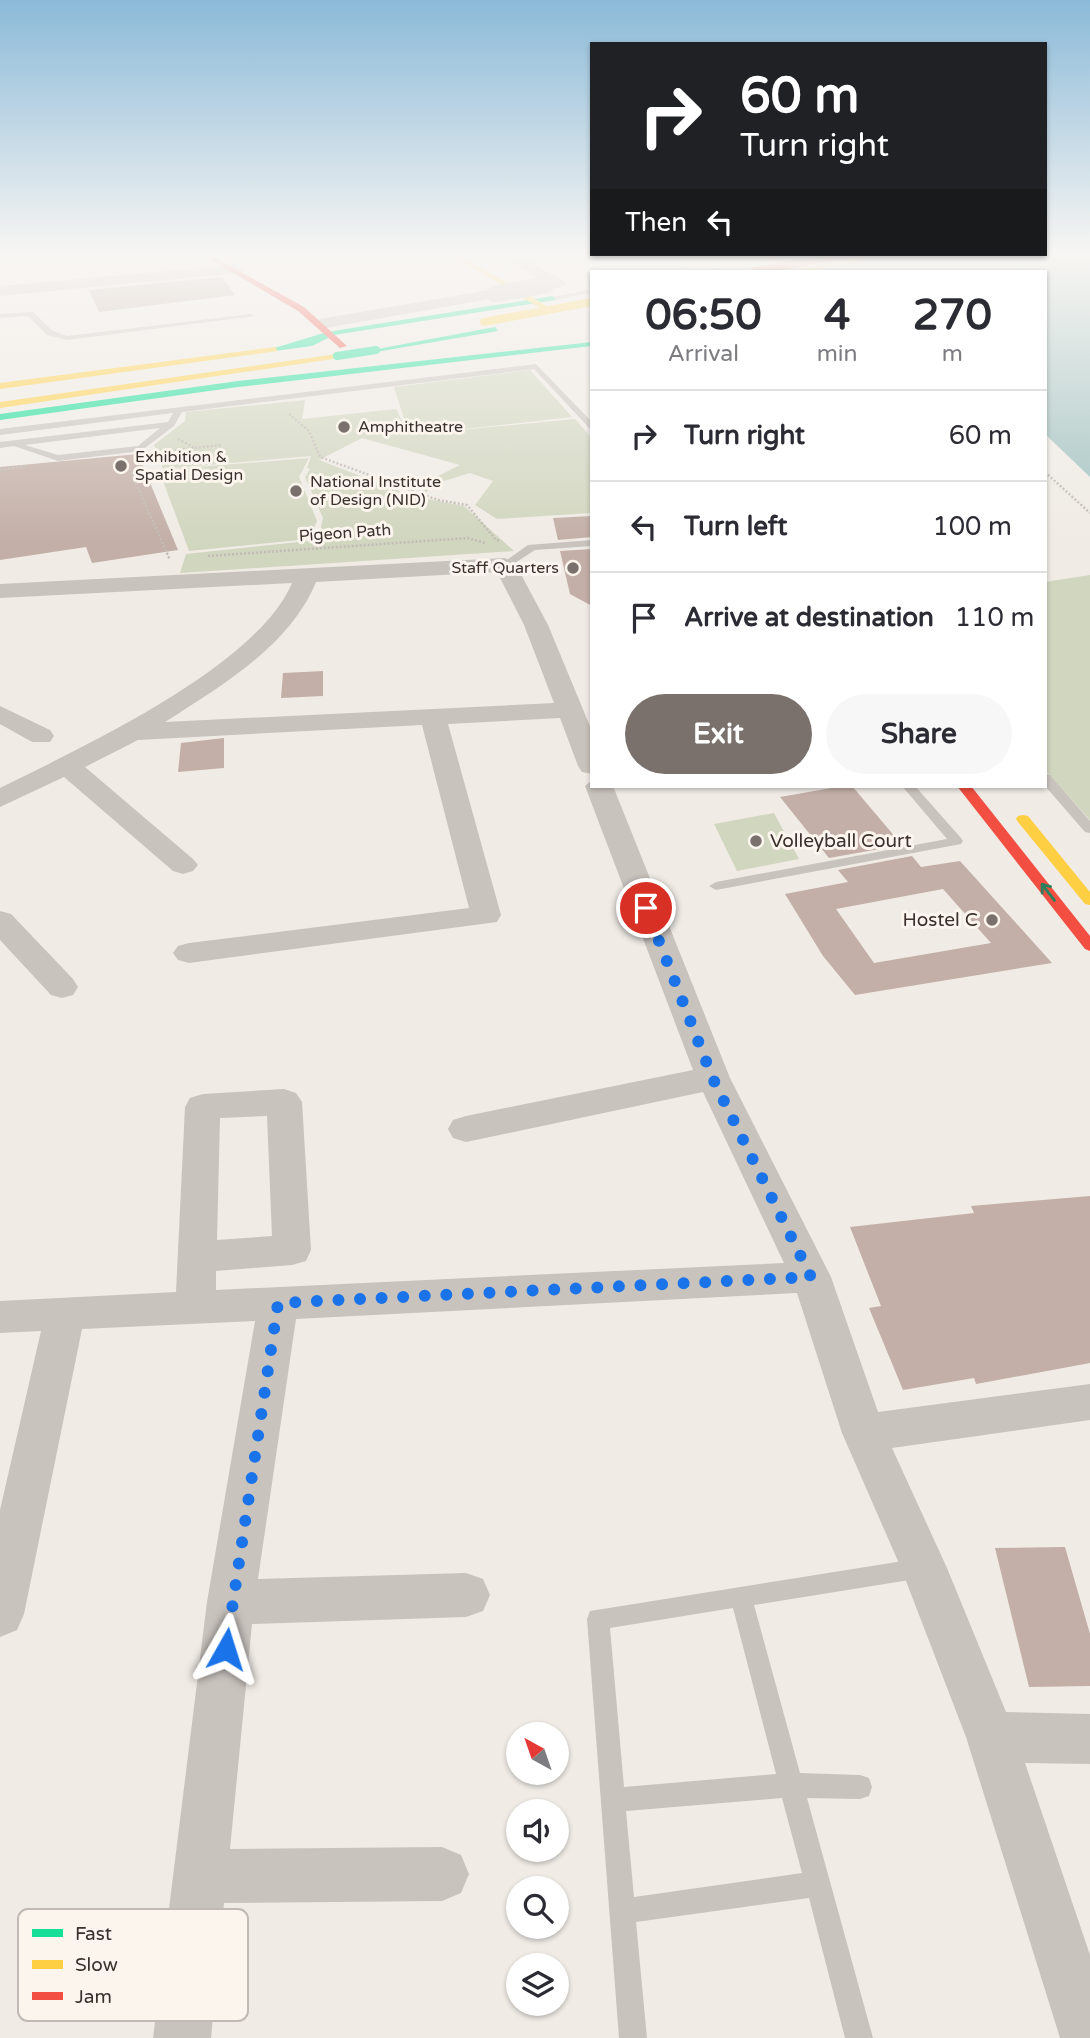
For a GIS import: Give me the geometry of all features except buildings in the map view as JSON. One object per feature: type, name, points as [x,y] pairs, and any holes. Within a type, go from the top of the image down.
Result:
[{"type":"street","points":[[0,386],[252,352]]},
{"type":"street","points":[[0,395],[257,352]]},
{"type":"street","points":[[0,405],[268,352]]},
{"type":"street","points":[[347,352],[372,369]]},
{"type":"street","points":[[0,417],[521,352]]},
{"type":"street","points":[[0,591],[306,577],[504,551],[590,761]]},
{"type":"street","points":[[0,799],[133,732],[207,684],[277,625],[304,590],[306,577]]},
{"type":"street","points":[[133,732],[570,710]]},
{"type":"street","points":[[0,715],[41,736]]},
{"type":"street","points":[[189,953],[486,915],[433,717]]},
{"type":"street","points":[[67,766],[183,865]]},
{"type":"street","points":[[600,788],[713,1079],[811,1277],[864,1433],[924,1568],[991,1737],[1089,2038]]},
{"type":"street","points":[[966,788],[1090,946]]},
{"type":"street","points":[[1013,806],[1090,901]]},
{"type":"street","points":[[0,921],[62,987]]},
{"type":"street","points":[[466,1129],[713,1079]]},
{"type":"street","points":[[195,1308],[197,1257],[203,1107],[284,1102],[292,1250],[197,1257]]},
{"type":"street","points":[[0,1317],[811,1277]]},
{"type":"street","points":[[196,1909],[231,1602],[278,1303]]},
{"type":"street","points":[[0,1614],[65,1314]]},
{"type":"street","points":[[864,1433],[1090,1402]]},
{"type":"street","points":[[231,1602],[466,1595]]},
{"type":"street","points":[[991,1737],[1090,1739]]},
{"type":"street","points":[[200,1876],[442,1874]]},
{"type":"lane","points":[[0,432],[536,366],[590,426]]},
{"type":"lane","points":[[5,444],[58,458],[141,448],[171,424],[178,410]]},
{"type":"lane","points":[[5,444],[171,424]]},
{"type":"lane","points":[[504,551],[590,543]]},
{"type":"lane","points":[[1047,780],[1090,829]]},
{"type":"lane","points":[[716,886],[956,841],[910,788]]},
{"type":"lane","points":[[634,2038],[598,1619],[924,1568]]},
{"type":"lane","points":[[741,1597],[859,2038]]},
{"type":"lane","points":[[614,1800],[792,1785],[860,1787]]},
{"type":"lane","points":[[623,1911],[818,1884]]},
{"type":"path","points":[[233,403],[288,413],[309,431],[320,457],[438,500],[467,505],[504,551]]},
{"type":"path","points":[[123,454],[171,564]]},
{"type":"path","points":[[1047,474],[1090,513]]},
{"type":"path","name":"Pigeon Path","points":[[204,557],[468,538],[504,551]]},
{"type":"green space","points":[[530,370],[572,417],[429,433],[575,419],[590,436],[590,513],[497,519],[475,505],[493,481],[470,473],[431,485],[426,493],[410,486],[460,465],[362,438],[319,460],[412,496],[464,506],[514,551],[180,573],[186,554],[318,540],[323,518],[305,477],[310,469],[307,468],[311,456],[163,469],[154,445],[185,421],[186,412],[305,400],[302,419],[396,409],[409,435],[394,387]]},
{"type":"green space","points":[[309,458],[299,477],[317,521],[309,539],[189,551],[159,470]]},
{"type":"green space","points":[[1090,575],[1090,820],[1047,772],[1047,582]]},
{"type":"green space","name":"Volleyball Court","points":[[774,813],[799,859],[737,871],[714,824]]},
{"type":"water","points":[[1047,352],[1090,352],[1090,477],[1047,436]]},
{"type":"traffic: fast","points":[[337,356],[362,352]]},
{"type":"traffic: fast","points":[[0,417],[238,384],[520,352]]},
{"type":"traffic: slow","points":[[0,386],[252,352]]},
{"type":"traffic: slow","points":[[0,405],[337,356]]},
{"type":"traffic: slow","points":[[1023,819],[1090,901]]},
{"type":"traffic: jam","points":[[966,788],[1090,946]]},
{"type":"place","name":"Amphitheatre","points":[[344,427]]},
{"type":"place","name":"Exhibition & Spatial Design","points":[[121,466]]},
{"type":"place","name":"National Institute of Design (NID)","points":[[296,491]]},
{"type":"place","name":"Staff Quarters","points":[[573,568]]},
{"type":"place","name":"Volleyball Court","points":[[756,841]]},
{"type":"place","name":"Hostel C","points":[[992,920]]},
{"type":"route","points":[[226,1649],[278,1303],[811,1277],[713,1079],[646,908]]}]
